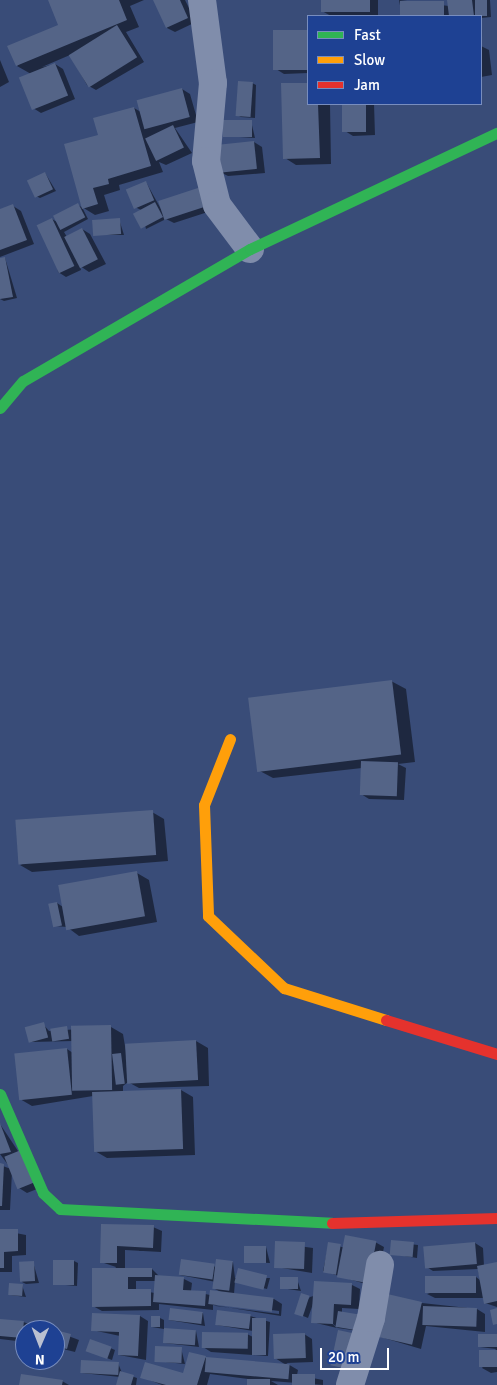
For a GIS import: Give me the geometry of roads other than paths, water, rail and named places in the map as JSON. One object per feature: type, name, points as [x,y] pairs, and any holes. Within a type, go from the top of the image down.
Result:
[{"type":"street","points":[[202,0],[213,83],[206,161],[217,204],[250,249]]},
{"type":"street","points":[[0,408],[23,380],[250,249],[497,133]]},
{"type":"street","points":[[230,739],[204,805],[208,916],[284,988],[497,1054]]},
{"type":"street","points":[[0,1094],[42,1193],[60,1209],[357,1224],[497,1218]]},
{"type":"street","points":[[350,1385],[371,1318],[380,1265]]}]
